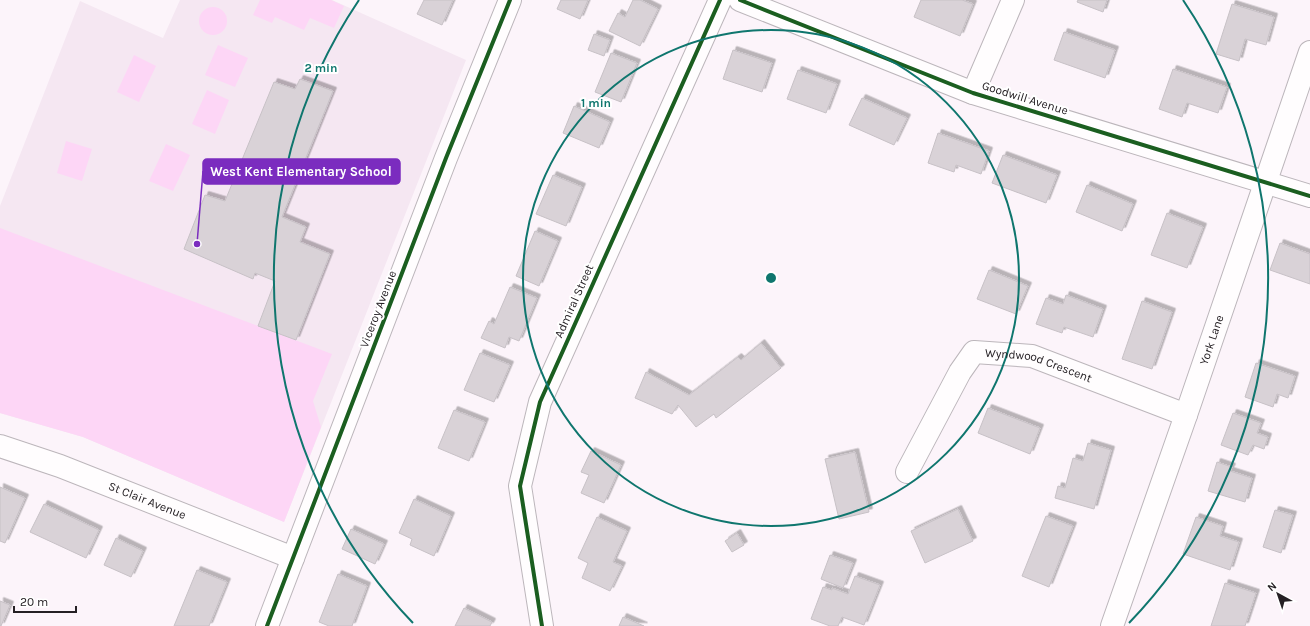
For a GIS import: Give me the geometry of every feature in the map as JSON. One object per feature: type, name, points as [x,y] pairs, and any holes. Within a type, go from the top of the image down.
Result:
[{"type":"street","name":"Viceroy Avenue","points":[[267,626],[446,158],[510,0]]},
{"type":"street","name":"Admiral Street","points":[[542,626],[520,486],[540,402],[720,0]]},
{"type":"street","name":"Goodwill Avenue","points":[[740,0],[973,93],[1310,196]]},
{"type":"street","points":[[973,93],[1013,0]]},
{"type":"street","name":"York Lane","points":[[1112,626],[1310,52]]},
{"type":"street","name":"Wyndwood Crescent","points":[[907,472],[960,372],[974,352],[1032,356],[1186,415]]},
{"type":"street","name":"St Clair Avenue","points":[[0,446],[60,466],[292,558]]},
{"type":"shaded area","points":[[180,0],[332,0],[466,60],[284,522],[83,437],[0,413],[0,206],[80,1],[163,38]]},
{"type":"shaded area","points":[[260,0],[331,0],[344,6],[334,28],[310,18],[304,30],[275,17],[272,23],[253,15]]},
{"type":"shaded area","points":[[213,7],[223,11],[227,21],[223,31],[213,35],[203,31],[199,21],[203,11]]},
{"type":"shaded area","points":[[218,45],[248,58],[235,87],[205,75]]},
{"type":"shaded area","points":[[134,55],[156,66],[139,102],[117,92]]},
{"type":"shaded area","points":[[207,90],[229,100],[215,134],[192,124]]},
{"type":"shaded area","points":[[66,141],[92,149],[82,181],[57,173]]},
{"type":"shaded area","points":[[166,144],[190,155],[173,191],[149,181]]},
{"type":"shaded area","points":[[0,228],[332,354],[313,401],[321,427],[284,522],[83,437],[0,413]]},
{"type":"building","points":[[424,0],[453,0],[442,25],[417,14]]},
{"type":"building","points":[[561,0],[588,0],[580,19],[557,9]]},
{"type":"building","points":[[633,0],[640,0],[658,9],[640,46],[609,31],[618,13],[625,17]]},
{"type":"building","points":[[921,0],[962,0],[973,4],[960,36],[914,17]]},
{"type":"building","points":[[1078,0],[1107,0],[1103,12],[1077,2]]},
{"type":"building","points":[[1232,4],[1274,17],[1266,45],[1245,39],[1239,61],[1216,54]]},
{"type":"building","points":[[1064,32],[1115,50],[1105,78],[1054,60]]},
{"type":"building","points":[[594,34],[610,40],[604,56],[588,50]]},
{"type":"building","points":[[733,50],[772,63],[762,92],[723,79]]},
{"type":"building","points":[[611,53],[637,63],[621,102],[595,92]]},
{"type":"building","points":[[1173,69],[1227,87],[1218,113],[1187,103],[1182,117],[1159,109]]},
{"type":"building","points":[[798,70],[837,84],[826,113],[787,99]]},
{"type":"building","points":[[300,79],[333,91],[282,217],[306,227],[300,242],[330,254],[296,340],[258,326],[275,281],[255,273],[253,279],[184,249],[205,195],[225,201],[274,82],[295,89]]},
{"type":"building","points":[[862,98],[907,118],[894,145],[849,125]]},
{"type":"building","points":[[574,106],[610,122],[599,148],[563,133]]},
{"type":"building","points":[[938,133],[989,151],[981,174],[956,165],[954,172],[928,163]]},
{"type":"building","points":[[1003,155],[1057,175],[1046,203],[992,183]]},
{"type":"building","points":[[553,175],[582,187],[566,226],[536,214]]},
{"type":"building","points":[[1087,185],[1133,204],[1122,231],[1076,212]]},
{"type":"building","points":[[1167,213],[1203,227],[1187,268],[1151,255]]},
{"type":"building","points":[[535,231],[558,241],[539,286],[516,276]]},
{"type":"building","points":[[1280,243],[1310,254],[1310,284],[1270,270]]},
{"type":"building","points":[[989,270],[1028,286],[1016,314],[977,299]]},
{"type":"building","points":[[510,287],[537,298],[519,341],[509,337],[505,348],[481,338],[489,321],[494,324]]},
{"type":"building","points":[[1066,295],[1103,309],[1093,337],[1064,327],[1062,333],[1036,324],[1046,298],[1063,304]]},
{"type":"building","points":[[1142,301],[1172,312],[1152,369],[1122,359]]},
{"type":"building","points":[[761,343],[781,368],[716,418],[714,414],[696,427],[678,405],[672,414],[635,398],[646,372],[689,395],[738,357],[741,360]]},
{"type":"building","points":[[480,353],[510,365],[494,402],[464,390]]},
{"type":"building","points":[[1256,363],[1295,376],[1288,398],[1277,394],[1273,407],[1245,397]]},
{"type":"building","points":[[988,408],[1040,428],[1030,454],[978,433]]},
{"type":"building","points":[[454,410],[485,422],[469,461],[438,448]]},
{"type":"building","points":[[1233,413],[1261,423],[1257,433],[1268,437],[1264,449],[1253,445],[1248,455],[1221,445]]},
{"type":"building","points":[[1088,443],[1111,450],[1094,509],[1055,498],[1058,486],[1065,488],[1073,458],[1083,461]]},
{"type":"building","points":[[591,451],[621,465],[604,503],[581,493],[589,475],[581,472]]},
{"type":"building","points":[[855,452],[869,512],[839,519],[825,459]]},
{"type":"building","points":[[1217,462],[1232,467],[1230,471],[1252,478],[1245,502],[1208,491]]},
{"type":"building","points":[[0,487],[25,498],[5,543],[0,541]]},
{"type":"building","points":[[414,499],[451,516],[434,556],[410,545],[412,539],[399,533]]},
{"type":"building","points":[[44,504],[99,530],[86,558],[30,532]]},
{"type":"building","points":[[958,509],[973,541],[925,563],[911,531]]},
{"type":"building","points":[[1275,510],[1293,515],[1281,553],[1263,547]]},
{"type":"building","points":[[1046,516],[1073,526],[1049,587],[1022,576]]},
{"type":"building","points":[[597,517],[627,531],[613,562],[622,566],[610,591],[582,578],[588,563],[578,558]]},
{"type":"building","points":[[1196,517],[1223,526],[1220,536],[1239,542],[1230,570],[1183,554]]},
{"type":"building","points":[[351,529],[384,544],[375,564],[342,549]]},
{"type":"building","points":[[737,533],[744,545],[732,552],[725,541]]},
{"type":"building","points":[[116,538],[143,551],[131,577],[104,565]]},
{"type":"building","points":[[830,555],[853,563],[843,588],[821,579]]},
{"type":"building","points":[[197,570],[227,582],[209,626],[174,626]]},
{"type":"building","points":[[338,574],[367,586],[352,626],[329,626],[319,622]]},
{"type":"building","points":[[855,576],[880,585],[864,625],[842,617],[838,626],[830,626],[811,619],[823,587],[832,590],[832,588],[848,594]]},
{"type":"building","points":[[1225,583],[1256,593],[1245,626],[1211,626]]},
{"type":"building","points":[[0,601],[10,605],[1,626],[0,626]]},
{"type":"building","points":[[464,608],[492,622],[490,626],[455,626]]},
{"type":"building","points":[[623,617],[644,626],[619,626]]},
{"type":"cycle path","points":[[267,626],[446,158],[510,0]]},
{"type":"cycle path","points":[[542,626],[520,486],[540,402],[720,0]]},
{"type":"cycle path","points":[[740,0],[973,93],[1310,196]]},
{"type":"place","name":"West Kent Elementary School","points":[[197,244]]}]
